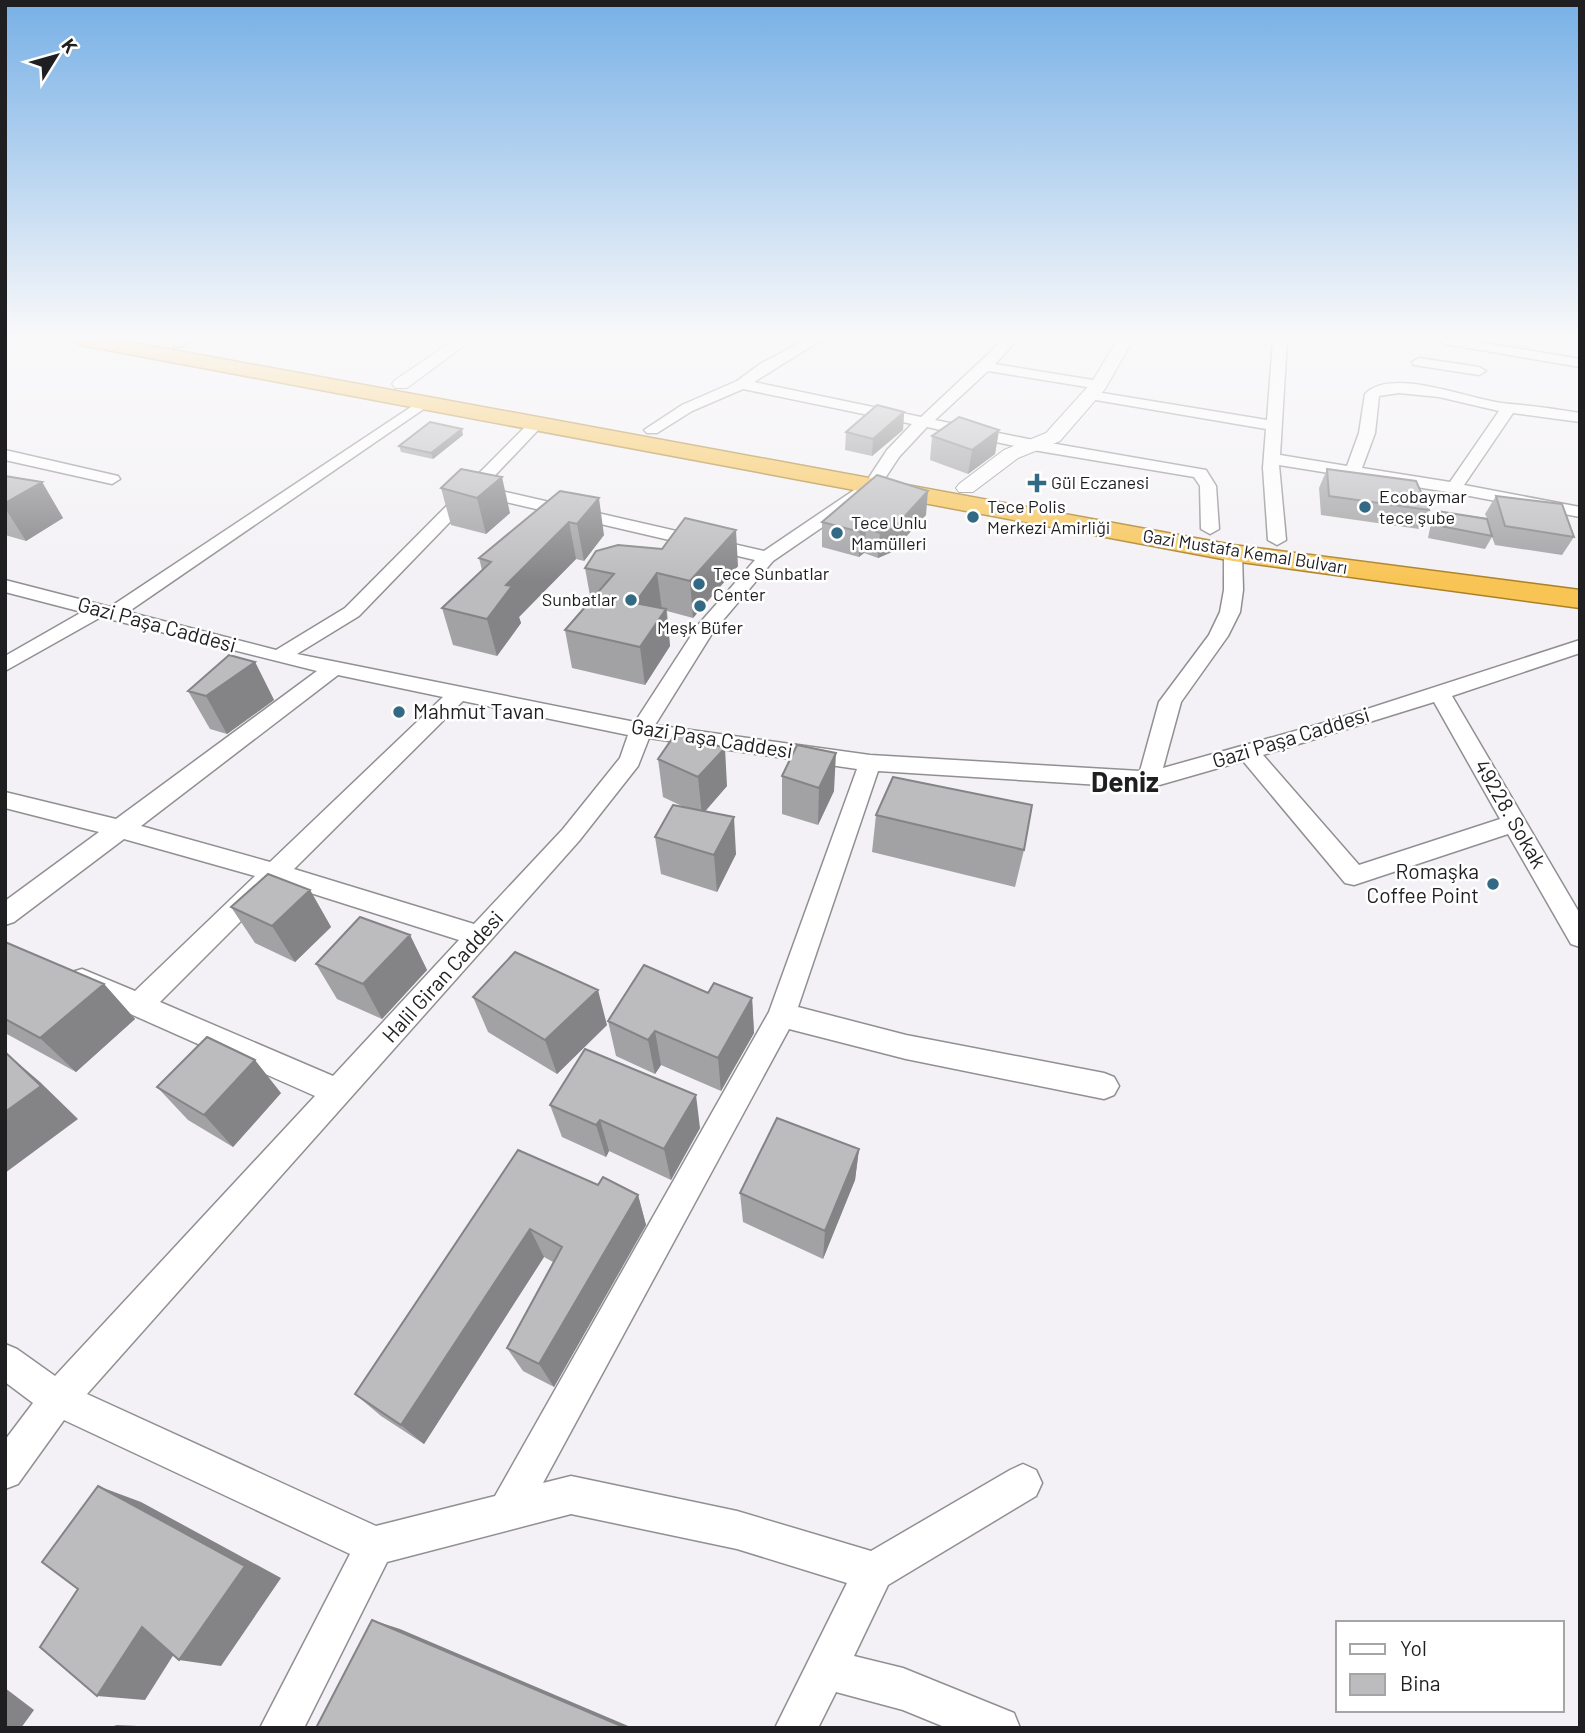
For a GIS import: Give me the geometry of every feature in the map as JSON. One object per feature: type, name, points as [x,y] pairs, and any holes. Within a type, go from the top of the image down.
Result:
[{"type":"highway","name":"Gazi Mustafa Kemal Bulvarı","points":[[514,421],[876,478],[965,488],[1277,540],[1580,582]]},
{"type":"highway","name":"Gazi Mustafa Kemal Bulvarı","points":[[602,421],[1233,553],[1580,599]]},
{"type":"street","points":[[5,665],[108,611],[396,421]]},
{"type":"street","points":[[652,430],[667,421]]},
{"type":"street","points":[[912,421],[1033,445],[1200,473],[1208,486],[1210,529]]},
{"type":"street","name":"Halil Giran Caddesi","points":[[5,1471],[58,1399],[579,825],[630,761],[641,730],[705,629],[767,557],[876,478],[924,421]]},
{"type":"street","points":[[965,488],[1011,454],[1053,438],[1068,421]]},
{"type":"street","points":[[1249,421],[1274,426]]},
{"type":"street","points":[[1274,421],[1272,458],[1277,540]]},
{"type":"street","points":[[1353,471],[1367,433],[1369,421]]},
{"type":"street","points":[[1454,488],[1482,449],[1497,421]]},
{"type":"street","points":[[279,657],[352,612],[535,425]]},
{"type":"street","points":[[5,455],[111,479]]},
{"type":"street","points":[[1272,458],[1580,512]]},
{"type":"street","points":[[472,489],[767,557]]},
{"type":"street","points":[[1149,780],[1169,705],[1184,677],[1216,639],[1230,612],[1234,585],[1233,553]]},
{"type":"street","name":"Gazi Paşa Caddesi","points":[[5,586],[279,657],[641,730],[870,763],[1149,780],[1335,727],[1580,646]]},
{"type":"street","points":[[5,915],[335,668]]},
{"type":"street","name":"49228. Sokak","points":[[1439,691],[1577,927]]},
{"type":"street","points":[[139,1005],[460,693]]},
{"type":"street","points":[[1248,752],[1354,876],[1514,823]]},
{"type":"street","points":[[507,1512],[782,1015],[870,763]]},
{"type":"street","points":[[5,800],[122,828],[276,871],[479,936]]},
{"type":"street","points":[[54,967],[338,1092]]},
{"type":"street","points":[[782,1015],[906,1046],[1104,1086]]},
{"type":"street","points":[[5,1361],[58,1399],[375,1546],[571,1495],[737,1530],[874,1571]]},
{"type":"street","points":[[796,1728],[874,1571],[1023,1483]]},
{"type":"street","points":[[281,1728],[375,1546]]},
{"type":"street","points":[[825,1669],[903,1689],[999,1728]]},
{"type":"building","points":[[859,421],[894,421],[873,439],[846,432]]},
{"type":"building","points":[[953,421],[971,421],[999,430],[972,450],[932,436]]},
{"type":"building","points":[[430,422],[462,429],[431,453],[399,446]]},
{"type":"building","points":[[461,469],[502,477],[477,498],[441,488]]},
{"type":"building","points":[[1327,469],[1416,481],[1429,510],[1329,496]]},
{"type":"building","points":[[877,475],[928,491],[894,528],[880,533],[866,528],[860,532],[822,522]]},
{"type":"building","points":[[5,476],[42,482],[5,503]]},
{"type":"building","points":[[560,491],[599,498],[577,524],[569,522],[506,585],[512,586],[487,619],[442,608],[491,562],[479,558]]},
{"type":"building","points":[[1496,496],[1562,504],[1574,537],[1505,526]]},
{"type":"building","points":[[1437,511],[1487,519],[1492,536],[1435,525]]},
{"type":"building","points":[[685,518],[736,530],[690,581],[657,573],[635,603],[666,609],[640,647],[565,630],[614,574],[585,568],[596,551],[618,545],[662,549]]},
{"type":"building","points":[[229,655],[255,662],[206,696],[188,691]]},
{"type":"building","points":[[676,733],[725,748],[698,777],[658,759]]},
{"type":"building","points":[[797,745],[836,753],[819,788],[782,776]]},
{"type":"building","points":[[893,777],[1032,805],[1024,850],[876,815]]},
{"type":"building","points":[[673,805],[734,817],[714,855],[655,837]]},
{"type":"building","points":[[268,874],[310,890],[272,926],[231,907]]},
{"type":"building","points":[[360,917],[410,935],[363,984],[316,964]]},
{"type":"building","points":[[5,942],[104,984],[40,1038],[5,1019]]},
{"type":"building","points":[[515,952],[598,990],[545,1040],[473,997]]},
{"type":"building","points":[[644,965],[708,993],[714,983],[752,998],[718,1058],[655,1031],[648,1040],[608,1021]]},
{"type":"building","points":[[207,1037],[255,1060],[204,1115],[157,1087]]},
{"type":"building","points":[[585,1049],[696,1095],[664,1149],[600,1120],[596,1125],[550,1105]]},
{"type":"building","points":[[5,1052],[41,1086],[5,1112]]},
{"type":"building","points":[[777,1118],[859,1149],[825,1231],[740,1193]]},
{"type":"building","points":[[518,1150],[598,1185],[603,1177],[638,1195],[539,1364],[507,1348],[562,1247],[530,1229],[401,1425],[355,1394]]},
{"type":"building","points":[[98,1486],[245,1566],[179,1660],[142,1627],[97,1696],[40,1647],[78,1589],[42,1562]]},
{"type":"building","points":[[372,1620],[626,1728],[316,1728]]},
{"type":"place","name":"Gül Eczanesi","points":[[1037,483]]},
{"type":"place","name":"Ecobaymar tece şube","points":[[1365,507]]},
{"type":"place","name":"Tece Polis Merkezi Amirliği","points":[[973,517]]},
{"type":"place","name":"Tece Unlu Mamülleri","points":[[837,533]]},
{"type":"place","name":"Tece Sunbatlar Center","points":[[699,584]]},
{"type":"place","name":"Sunbatlar","points":[[631,600]]},
{"type":"place","name":"Meşk Büfer","points":[[700,606]]},
{"type":"place","name":"Mahmut Tavan","points":[[399,712]]},
{"type":"place","name":"Romaşka Coffee Point","points":[[1493,884]]},
{"type":"district","name":"Deniz","points":[[1125,782]]}]
